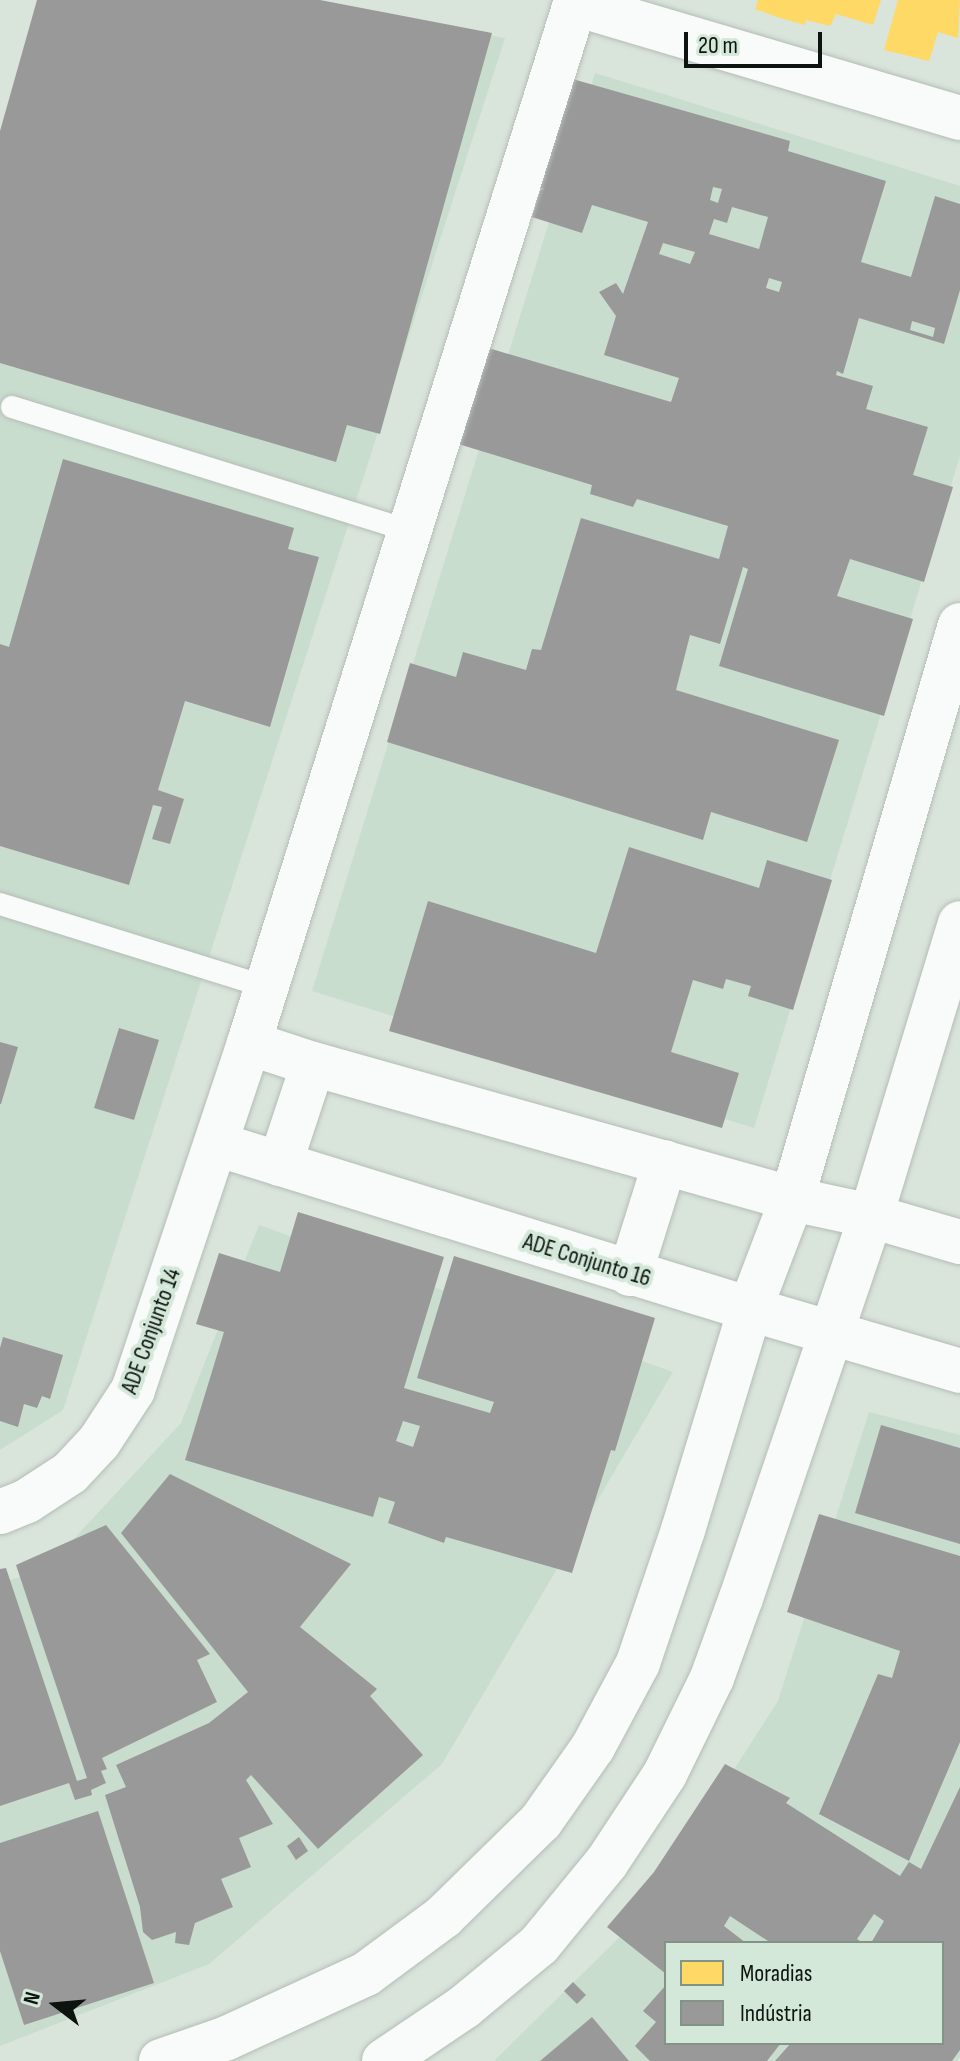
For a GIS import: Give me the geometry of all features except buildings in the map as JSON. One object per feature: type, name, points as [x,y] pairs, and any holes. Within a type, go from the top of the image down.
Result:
[{"type":"street","points":[[560,2],[960,118]]},
{"type":"street","name":"ADE Conjunto 14","points":[[0,1512],[27,1501],[70,1473],[99,1442],[133,1390],[249,1043],[410,531],[560,2]]},
{"type":"street","points":[[161,2061],[227,2038],[366,1974],[443,1917],[541,1821],[593,1747],[638,1663],[683,1530],[750,1309],[792,1199],[960,625]]},
{"type":"street","points":[[384,2061],[464,2007],[539,1945],[607,1862],[665,1774],[717,1664],[871,1216],[960,923]]},
{"type":"street","points":[[249,1043],[313,1064],[792,1199],[871,1216],[960,1242]]},
{"type":"street","points":[[280,1164],[313,1064]]},
{"type":"street","name":"ADE Conjunto 16","points":[[216,1144],[630,1274],[960,1371]]},
{"type":"street","points":[[630,1274],[665,1162]]},
{"type":"lane","points":[[12,407],[410,531]]},
{"type":"lane","points":[[0,904],[267,987]]},
{"type":"shaded area","points":[[275,0],[505,38],[63,1410],[0,1450],[0,347]]},
{"type":"shaded area","points":[[595,73],[960,186],[960,456],[754,1128],[312,991]]},
{"type":"shaded area","points":[[259,1225],[673,1372],[442,1764],[209,1964],[0,2046],[0,1583],[46,1569],[181,1423]]},
{"type":"shaded area","points":[[869,1412],[960,1435],[960,2057],[957,2061],[494,2061],[638,1919],[778,1701]]}]
